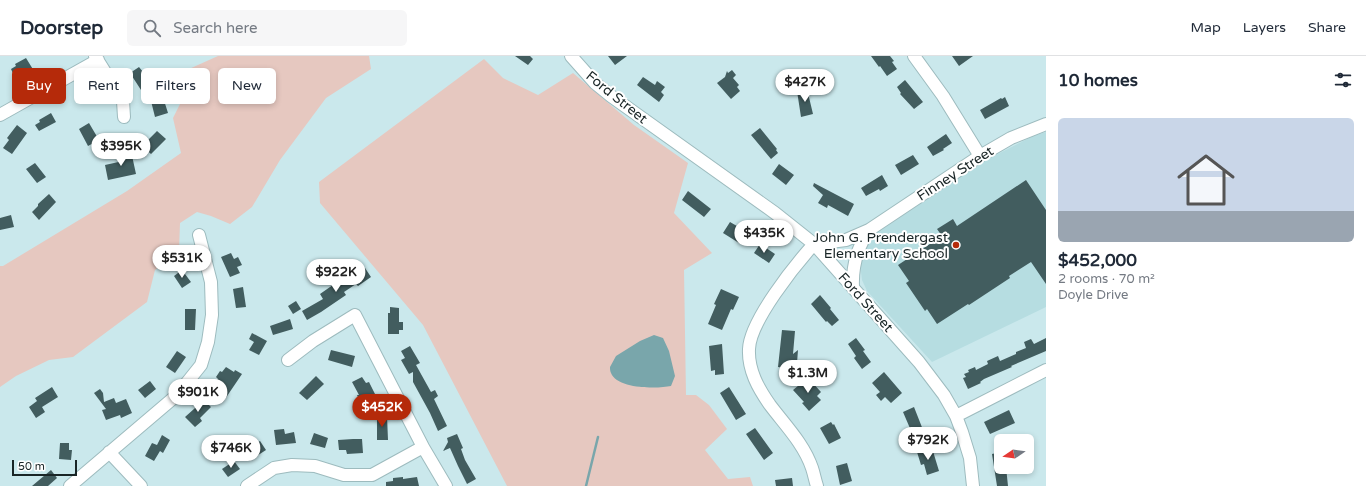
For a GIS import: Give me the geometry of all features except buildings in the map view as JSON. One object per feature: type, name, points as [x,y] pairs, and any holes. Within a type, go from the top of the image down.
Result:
[{"type":"street","name":"Ford Street","points":[[571,56],[595,83],[611,96],[775,213],[814,244],[920,362],[944,395],[956,416],[970,458],[973,486]]},
{"type":"street","points":[[914,56],[943,96],[980,156]]},
{"type":"street","points":[[0,115],[96,58],[123,101],[124,117]]},
{"type":"street","name":"Finney Street","points":[[814,244],[846,240],[869,230],[980,156],[1011,138],[1046,124]]},
{"type":"street","name":"Finney Street","points":[[853,287],[852,275],[857,252],[869,230]]},
{"type":"street","points":[[70,486],[178,395],[201,365],[208,342],[212,315],[211,282],[199,235]]},
{"type":"street","points":[[814,244],[773,296],[755,326],[749,349],[750,363],[757,386],[799,442],[812,468],[817,486]]},
{"type":"street","points":[[288,360],[313,341],[355,315],[446,486]]},
{"type":"street","points":[[956,416],[1046,370]]},
{"type":"street","points":[[247,486],[274,468],[292,465],[315,466],[344,475],[372,475],[424,447]]},
{"type":"street","points":[[109,452],[141,486]]},
{"type":"shaded area","points":[[218,56],[369,56],[371,69],[326,98],[280,160],[252,207],[230,224],[197,212],[180,223],[179,251],[155,270],[147,302],[73,357],[49,360],[16,376],[0,387],[0,266],[3,266],[127,191],[181,153],[173,118],[180,104],[210,104],[210,68],[191,68]]},
{"type":"shaded area","points":[[484,59],[503,78],[538,95],[573,73],[634,125],[688,163],[674,213],[712,253],[684,270],[686,395],[696,395],[709,405],[727,429],[705,450],[728,479],[750,477],[753,486],[507,486],[423,325],[320,203],[319,182]]},
{"type":"shaded area","name":"John G. Prendergast Elementary School","points":[[1046,132],[1046,307],[932,362],[867,291],[862,280],[861,272],[861,260],[864,250],[877,233],[982,162],[1033,136]]},
{"type":"shaded area","points":[[654,335],[663,338],[669,351],[675,376],[671,386],[638,387],[621,382],[615,378],[610,367],[616,356],[640,341]]},
{"type":"waterway","points":[[586,486],[598,437]]},
{"type":"place","name":"John G. Prendergast Elementary School","points":[[956,245]]}]
